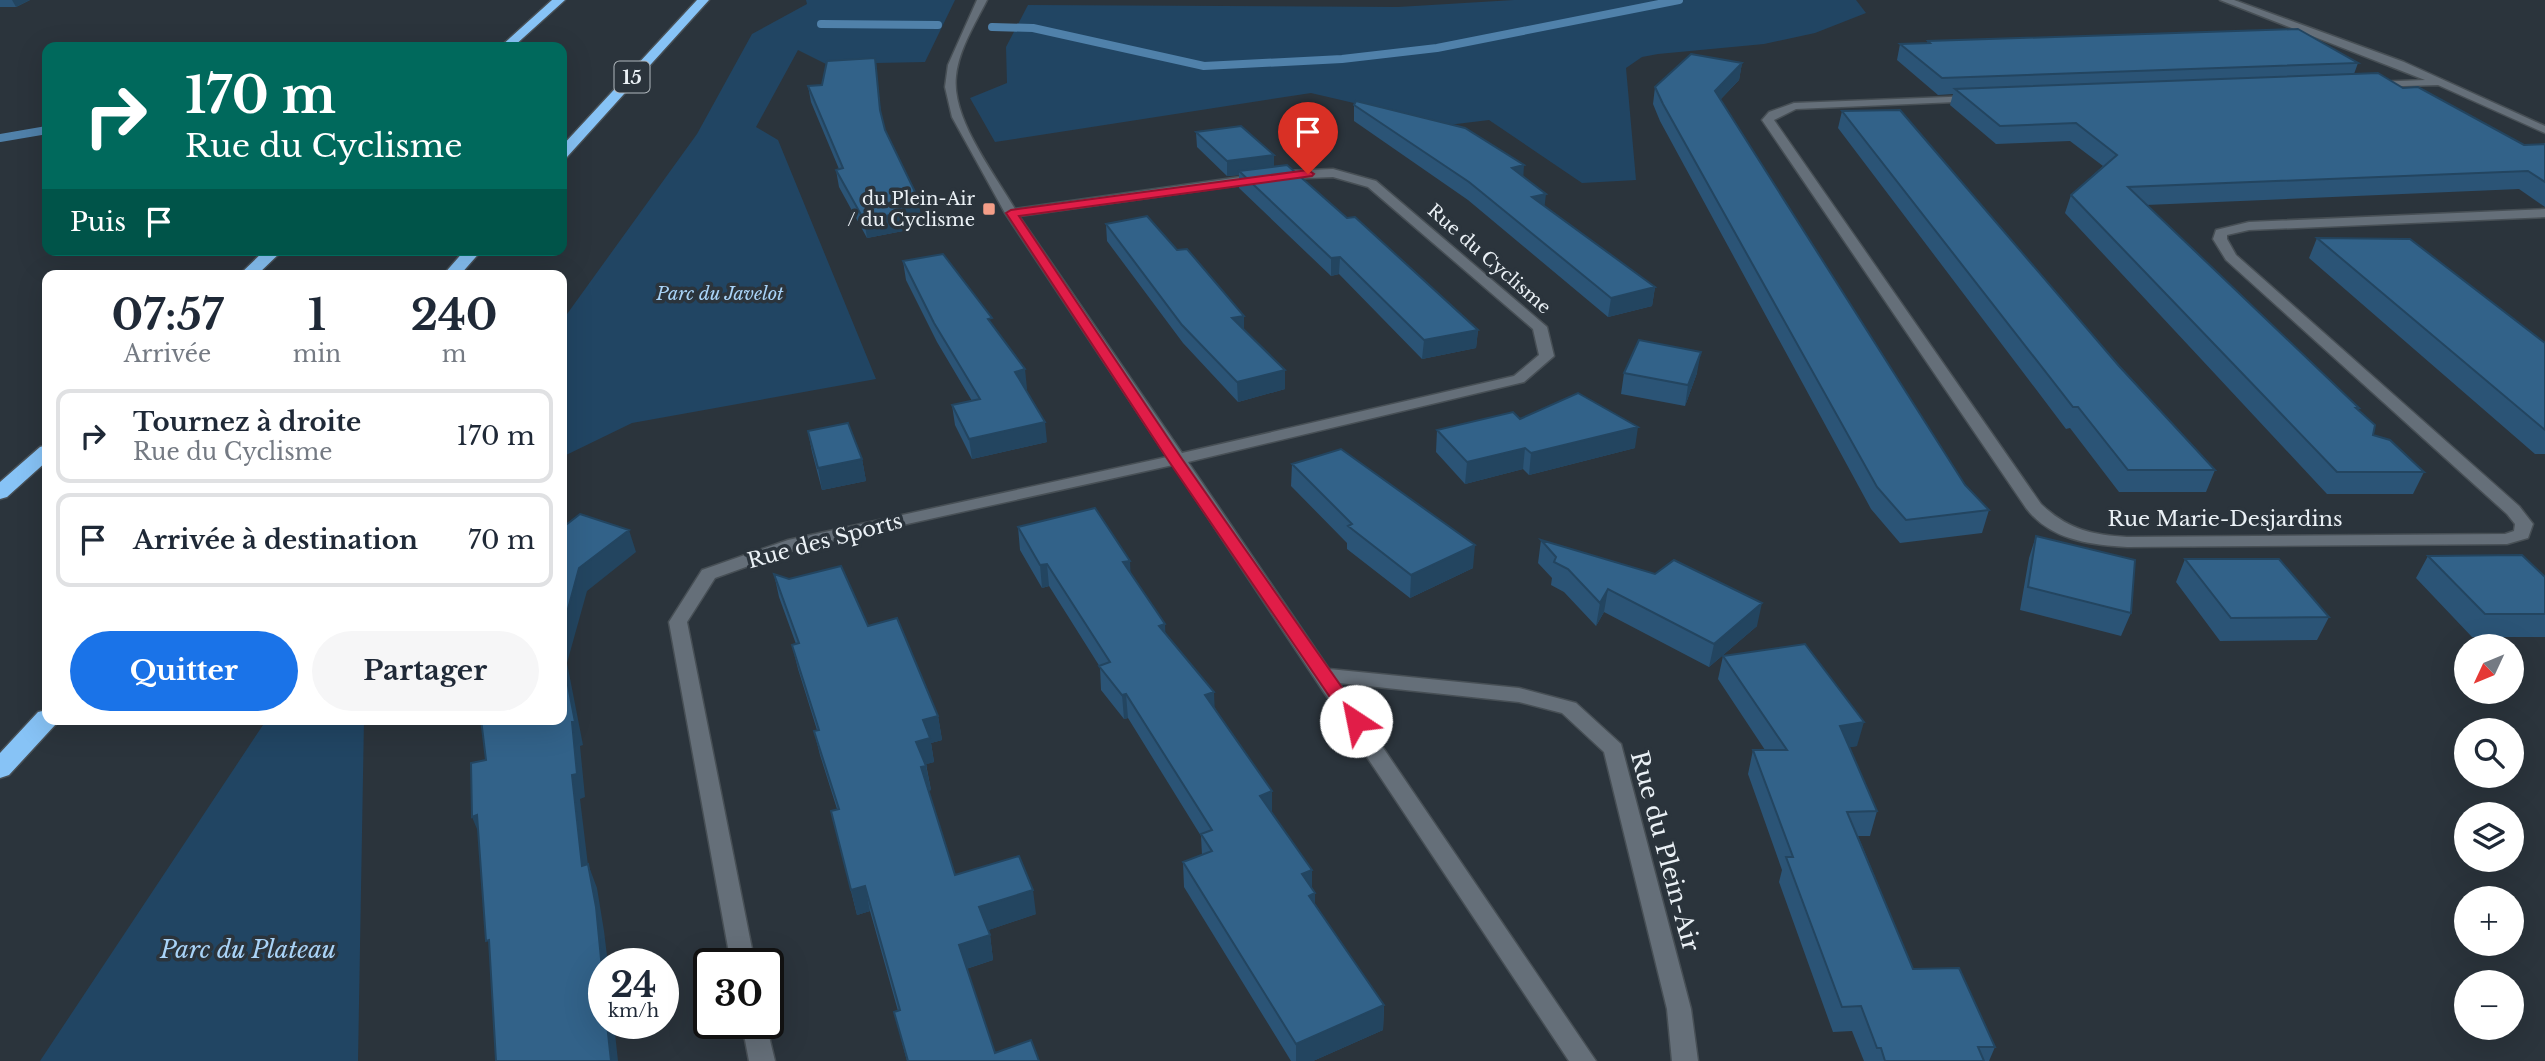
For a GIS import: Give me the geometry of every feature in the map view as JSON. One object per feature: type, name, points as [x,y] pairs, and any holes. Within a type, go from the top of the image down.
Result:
[{"type":"highway","points":[[512,42],[559,0]]},
{"type":"highway","name":"15","points":[[567,148],[702,0]]},
{"type":"highway","points":[[253,270],[268,256]]},
{"type":"highway","points":[[456,270],[469,256]]},
{"type":"highway","points":[[0,492],[42,455]]},
{"type":"highway","points":[[0,769],[42,723]]},
{"type":"street","points":[[982,0],[956,57],[950,85],[955,113],[1011,213],[1175,460],[1325,676],[1583,1061]]},
{"type":"street","points":[[2225,0],[2328,35],[2443,82],[2545,130]]},
{"type":"street","points":[[2362,85],[2443,82]]},
{"type":"street","name":"Rue Marie-Desjardins","points":[[1986,99],[1808,105],[1782,109],[1768,120],[2035,508],[2061,531],[2084,539],[2127,542],[2507,539],[2522,534],[2525,530],[2520,517],[2507,504],[2231,257],[2220,239],[2221,233],[2231,228],[2249,226],[2545,213]]},
{"type":"street","name":"Rue du Cyclisme","points":[[1011,213],[1283,175],[1333,173],[1372,184],[1540,327],[1547,356],[1519,379],[1175,460]]},
{"type":"street","name":"Rue des Sports","points":[[740,948],[678,622],[708,574],[794,544],[1175,460]]},
{"type":"street","name":"Rue du Plein-Air","points":[[1325,676],[1518,695],[1569,708],[1614,749],[1679,1009],[1685,1061]]},
{"type":"street","points":[[757,1039],[762,1061]]},
{"type":"green space","name":"Parc du Javelot","points":[[806,0],[955,0],[925,62],[826,64],[798,50],[756,127],[778,140],[876,379],[632,423],[567,455],[567,314],[697,134],[752,34],[807,4]]},
{"type":"green space","points":[[1514,0],[1856,0],[1866,13],[1815,33],[1764,44],[1658,54],[1642,57],[1626,68],[1636,180],[1582,183],[1489,120],[1448,125],[1311,93],[995,142],[970,98],[1007,83],[1006,47],[1028,5],[1398,7]]},
{"type":"green space","name":"Parc du Plateau","points":[[263,725],[364,725],[358,1061],[40,1061]]},
{"type":"building","points":[[2298,29],[2358,63],[1942,78],[1900,44],[1930,43],[1928,41]]},
{"type":"building","points":[[1691,54],[1742,63],[1715,91],[1965,485],[1989,510],[1906,520],[1877,487],[1655,87]]},
{"type":"building","points":[[875,58],[880,110],[885,130],[918,198],[898,203],[901,213],[864,220],[836,170],[843,168],[808,86],[822,85],[827,61]]},
{"type":"building","points":[[2378,73],[2403,88],[2418,87],[2524,145],[2545,144],[2545,182],[2528,171],[2128,187],[2359,408],[2356,408],[2375,425],[2373,435],[2390,440],[2424,472],[2337,472],[2071,195],[2117,155],[2076,123],[2000,126],[1955,89]]},
{"type":"building","points":[[1356,101],[1465,128],[1524,165],[1512,168],[1546,194],[1532,197],[1655,287],[1611,298],[1469,182],[1354,105]]},
{"type":"building","points":[[1900,110],[2119,366],[2215,470],[2128,470],[2078,407],[2073,407],[1842,111]]},
{"type":"building","points":[[1241,126],[1274,155],[1227,161],[1196,132]]},
{"type":"building","points":[[1287,165],[1347,218],[1355,217],[1478,330],[1424,340],[1340,257],[1331,258],[1239,171]]},
{"type":"building","points":[[1147,216],[1177,250],[1187,249],[1244,316],[1232,318],[1285,370],[1237,382],[1182,325],[1106,224]]},
{"type":"building","points":[[2317,238],[2410,239],[2545,343],[2545,430]]},
{"type":"building","points":[[943,254],[992,318],[988,319],[1025,369],[1015,372],[1045,422],[969,439],[952,405],[980,399],[934,323],[903,261]]},
{"type":"building","points":[[1639,340],[1701,352],[1688,385],[1624,373]]},
{"type":"building","points":[[1578,393],[1638,427],[1531,453],[1525,448],[1467,462],[1437,430],[1513,412],[1520,419]]},
{"type":"building","points":[[848,423],[862,459],[818,468],[808,431]]},
{"type":"building","points":[[1341,449],[1475,545],[1411,575],[1348,526],[1352,524],[1292,464]]},
{"type":"building","points":[[1095,508],[1130,561],[1123,562],[1165,624],[1159,626],[1214,692],[1205,695],[1272,791],[1260,796],[1312,870],[1302,874],[1315,893],[1309,896],[1384,1005],[1296,1044],[1183,862],[1212,851],[1201,834],[1212,830],[1126,694],[1122,695],[1099,666],[1110,662],[1047,564],[1040,565],[1018,527]]},
{"type":"building","points":[[580,514],[629,530],[579,568],[567,612],[567,524]]},
{"type":"building","points":[[2036,536],[2135,560],[2131,613],[2028,587]]},
{"type":"building","points":[[1541,540],[1655,574],[1674,560],[1762,603],[1714,644],[1608,589],[1600,603],[1568,569],[1554,562],[1556,557]]},
{"type":"building","points":[[2522,555],[2545,577],[2545,614],[2485,614],[2428,556]]},
{"type":"building","points":[[2185,559],[2279,559],[2329,617],[2231,618]]},
{"type":"building","points":[[841,566],[868,626],[897,618],[938,716],[923,720],[930,738],[916,742],[926,766],[921,767],[955,875],[1019,856],[1033,890],[979,907],[990,935],[959,945],[995,1053],[1031,1040],[1039,1061],[908,1061],[894,1012],[900,1010],[865,886],[851,890],[831,811],[839,809],[814,731],[819,730],[792,645],[799,643],[774,574],[789,579]]},
{"type":"building","points":[[1805,644],[1864,722],[1840,726],[1877,811],[1847,812],[1913,969],[1959,968],[1995,1047],[1978,1047],[1984,1061],[1885,1061],[1881,1048],[1877,1048],[1861,1006],[1842,1007],[1786,857],[1793,857],[1753,750],[1787,750],[1723,656]]},
{"type":"building","points":[[567,680],[575,722],[572,722],[577,774],[572,775],[582,866],[588,864],[600,948],[588,948],[588,1039],[609,1039],[611,1061],[496,1061],[489,940],[486,941],[477,815],[472,817],[471,763],[486,760],[482,725],[567,725]]},
{"type":"waterway","points":[[992,27],[1033,28],[1204,66],[1342,59],[1437,48],[1679,0]]},
{"type":"waterway","points":[[821,24],[938,25]]},
{"type":"waterway","points":[[0,138],[42,131]]},
{"type":"place","name":"du Plein-Air / du Cyclisme","points":[[989,209]]},
{"type":"route","points":[[1308,174],[1283,175],[1011,213],[1175,460],[1356,721]]}]
